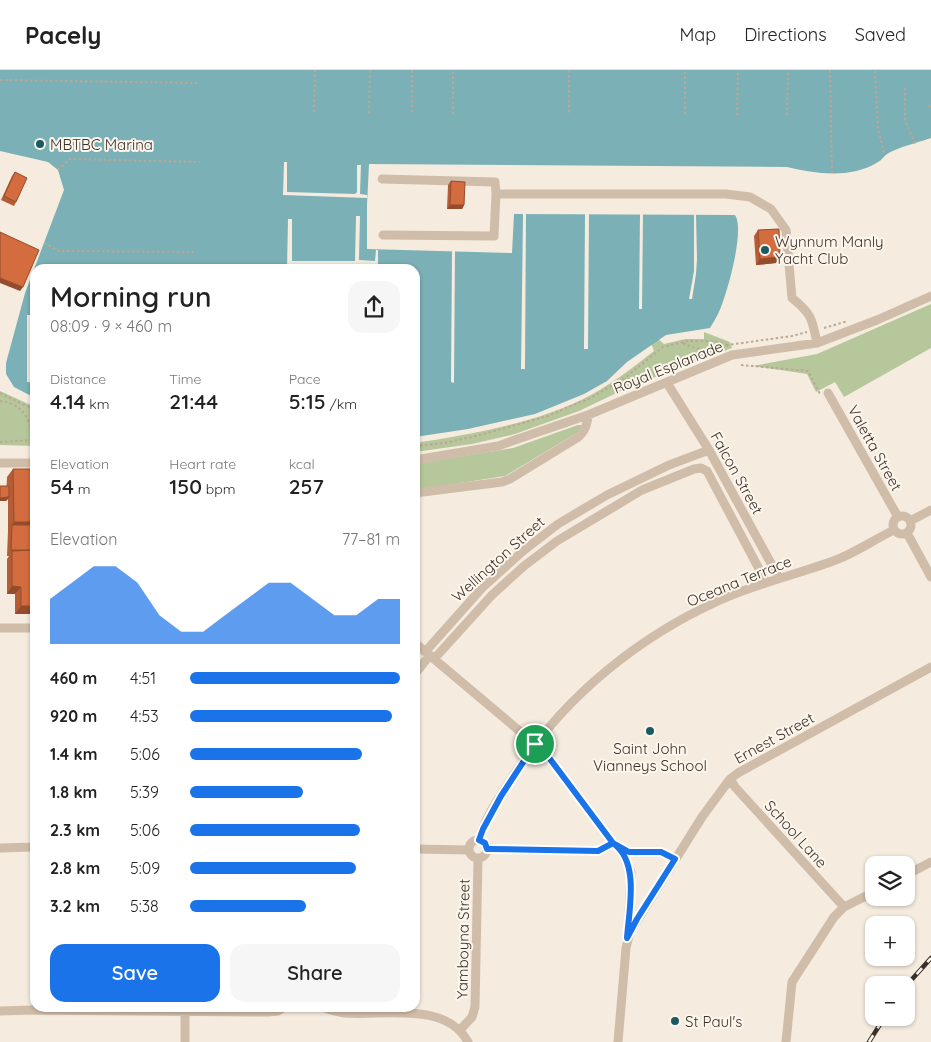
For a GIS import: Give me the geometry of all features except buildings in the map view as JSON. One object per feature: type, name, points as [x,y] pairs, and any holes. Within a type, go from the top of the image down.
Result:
[{"type":"street","points":[[382,179],[495,182],[496,194],[494,236],[383,235]]},
{"type":"street","points":[[496,194],[726,194],[750,197],[771,209],[786,230],[792,298],[812,319],[817,344]]},
{"type":"street","name":"Royal Esplanade","points":[[420,459],[498,446],[588,416],[732,356],[817,344],[931,296]]},
{"type":"street","name":"Falcon Street","points":[[667,383],[709,450],[779,578]]},
{"type":"street","name":"Valetta Street","points":[[828,393],[898,517]]},
{"type":"street","points":[[420,492],[510,480],[584,433],[588,416]]},
{"type":"street","name":"Wellington Street","points":[[420,668],[482,588],[523,551],[558,524],[607,495],[669,465],[709,450]]},
{"type":"street","points":[[0,464],[30,463]]},
{"type":"street","name":"Falcon Street","points":[[701,468],[707,471],[766,582]]},
{"type":"street","name":"Wellington Street","points":[[430,655],[524,566],[557,541],[642,490],[694,469],[701,468]]},
{"type":"street","points":[[910,521],[931,510]]},
{"type":"street","points":[[905,516],[910,521],[911,528],[907,533],[900,535],[894,530],[893,522],[898,517],[905,516]]},
{"type":"street","name":"Oceana Terrace","points":[[479,840],[501,796],[535,744],[594,682],[625,655],[689,615],[719,600],[766,582],[834,561],[894,530]]},
{"type":"street","points":[[907,533],[931,577]]},
{"type":"street","points":[[0,628],[30,628]]},
{"type":"street","points":[[420,647],[535,744],[550,759],[613,843],[629,852],[661,852],[675,859]]},
{"type":"street","name":"Ernest Street","points":[[618,1042],[627,938],[637,919],[702,817],[730,779],[931,667]]},
{"type":"street","name":"School Lane","points":[[730,779],[735,787],[844,907]]},
{"type":"street","points":[[479,840],[485,843],[487,849],[485,856],[478,859],[472,857],[469,850],[472,842],[479,840]]},
{"type":"street","points":[[487,849],[598,851],[613,843]]},
{"type":"street","points":[[1,846],[30,847]]},
{"type":"street","points":[[621,849],[631,872],[627,938]]},
{"type":"street","points":[[420,850],[469,850]]},
{"type":"street","name":"Yamboyna Street","points":[[460,1030],[472,1016],[475,1007],[478,859]]},
{"type":"street","points":[[915,870],[931,862]]},
{"type":"street","points":[[786,1042],[792,982],[834,917],[844,907],[865,896]]},
{"type":"street","points":[[0,1011],[30,1010]]},
{"type":"street","points":[[185,1012],[185,1042]]},
{"type":"street","points":[[339,1012],[433,1016],[447,1021],[460,1030],[468,1042]]},
{"type":"path","points":[[314,112],[315,70]]},
{"type":"path","points":[[369,113],[370,70]]},
{"type":"path","points":[[412,70],[412,113]]},
{"type":"path","points":[[453,70],[453,114]]},
{"type":"path","points":[[569,70],[569,113]]},
{"type":"path","points":[[685,70],[685,114]]},
{"type":"path","points":[[737,115],[738,70]]},
{"type":"path","points":[[787,115],[788,70]]},
{"type":"path","points":[[830,70],[832,173]]},
{"type":"path","points":[[876,71],[878,128],[884,152]]},
{"type":"path","points":[[0,80],[198,82]]},
{"type":"path","points":[[905,88],[905,120],[915,144]]},
{"type":"path","points":[[929,105],[931,110]]},
{"type":"path","points":[[58,170],[70,159],[200,162]]},
{"type":"path","points":[[44,243],[59,251],[198,252]]},
{"type":"path","points":[[825,328],[848,321]]},
{"type":"path","points":[[420,446],[480,436],[548,416],[589,399],[618,382],[663,347],[705,340],[728,345],[804,333]]},
{"type":"path","points":[[683,343],[709,350],[721,349],[728,345]]},
{"type":"path","points":[[741,365],[808,371],[819,394],[828,393]]},
{"type":"path","points":[[0,393],[30,408]]},
{"type":"path","points":[[8,402],[10,398]]},
{"type":"path","points":[[0,401],[8,402],[19,408],[26,414],[30,426]]},
{"type":"path","points":[[19,408],[22,404]]},
{"type":"path","points":[[0,442],[30,440]]},
{"type":"green space","points":[[931,304],[931,348],[844,397],[835,382],[816,392],[807,374],[753,366],[817,354]]},
{"type":"green space","points":[[704,332],[730,342],[732,348],[629,387],[579,411],[515,434],[472,444],[420,451],[420,442],[522,422],[581,400],[610,384],[654,351],[651,343],[657,338],[664,344],[685,339],[704,339]]},
{"type":"green space","points":[[0,391],[30,405],[30,446],[0,445]]},
{"type":"green space","points":[[578,425],[581,425],[582,428],[505,476],[420,489],[420,463],[513,448]]},
{"type":"water","points":[[0,70],[931,70],[931,138],[891,152],[868,167],[845,173],[810,172],[787,167],[369,164],[367,249],[512,253],[514,214],[735,215],[738,222],[737,246],[728,287],[721,307],[710,328],[666,335],[627,362],[607,381],[584,394],[535,414],[468,429],[420,436],[420,264],[36,264],[64,190],[58,170],[48,162],[0,151]]},
{"type":"water","points":[[30,280],[30,395],[14,387],[6,374],[6,363]]},
{"type":"pier","points":[[284,162],[287,162],[287,192],[355,194],[357,192],[357,165],[361,165],[360,194],[367,195],[367,198],[283,195]]},
{"type":"pier","points":[[523,214],[526,214],[525,369],[521,369]]},
{"type":"pier","points":[[585,214],[589,214],[588,349],[584,349]]},
{"type":"pier","points":[[640,214],[643,214],[642,309],[639,309]]},
{"type":"pier","points":[[694,214],[696,214],[697,259],[692,299],[689,299],[694,271]]},
{"type":"pier","points":[[356,216],[360,216],[359,260],[375,261],[376,250],[378,250],[378,264],[287,264],[288,219],[292,219],[292,261],[355,261]]},
{"type":"pier","points":[[452,251],[455,251],[454,383],[451,382]]},
{"type":"pier","points":[[27,315],[30,315],[30,382],[27,382]]},
{"type":"railway","points":[[915,976],[931,958]]},
{"type":"railway","points":[[869,1042],[879,1026]]},
{"type":"place","name":"MBTBC Marina","points":[[40,144]]},
{"type":"place","name":"Wynnum Manly Yacht Club","points":[[765,250]]},
{"type":"place","name":"Saint John Vianneys School","points":[[650,731]]},
{"type":"place","name":"St Paul's","points":[[675,1021]]},
{"type":"route","points":[[535,744],[501,796],[480,834],[479,840],[485,843],[487,849],[598,851],[613,843],[629,852],[661,852],[675,859],[627,938],[631,872],[621,849],[613,843],[550,759],[535,744]]}]
